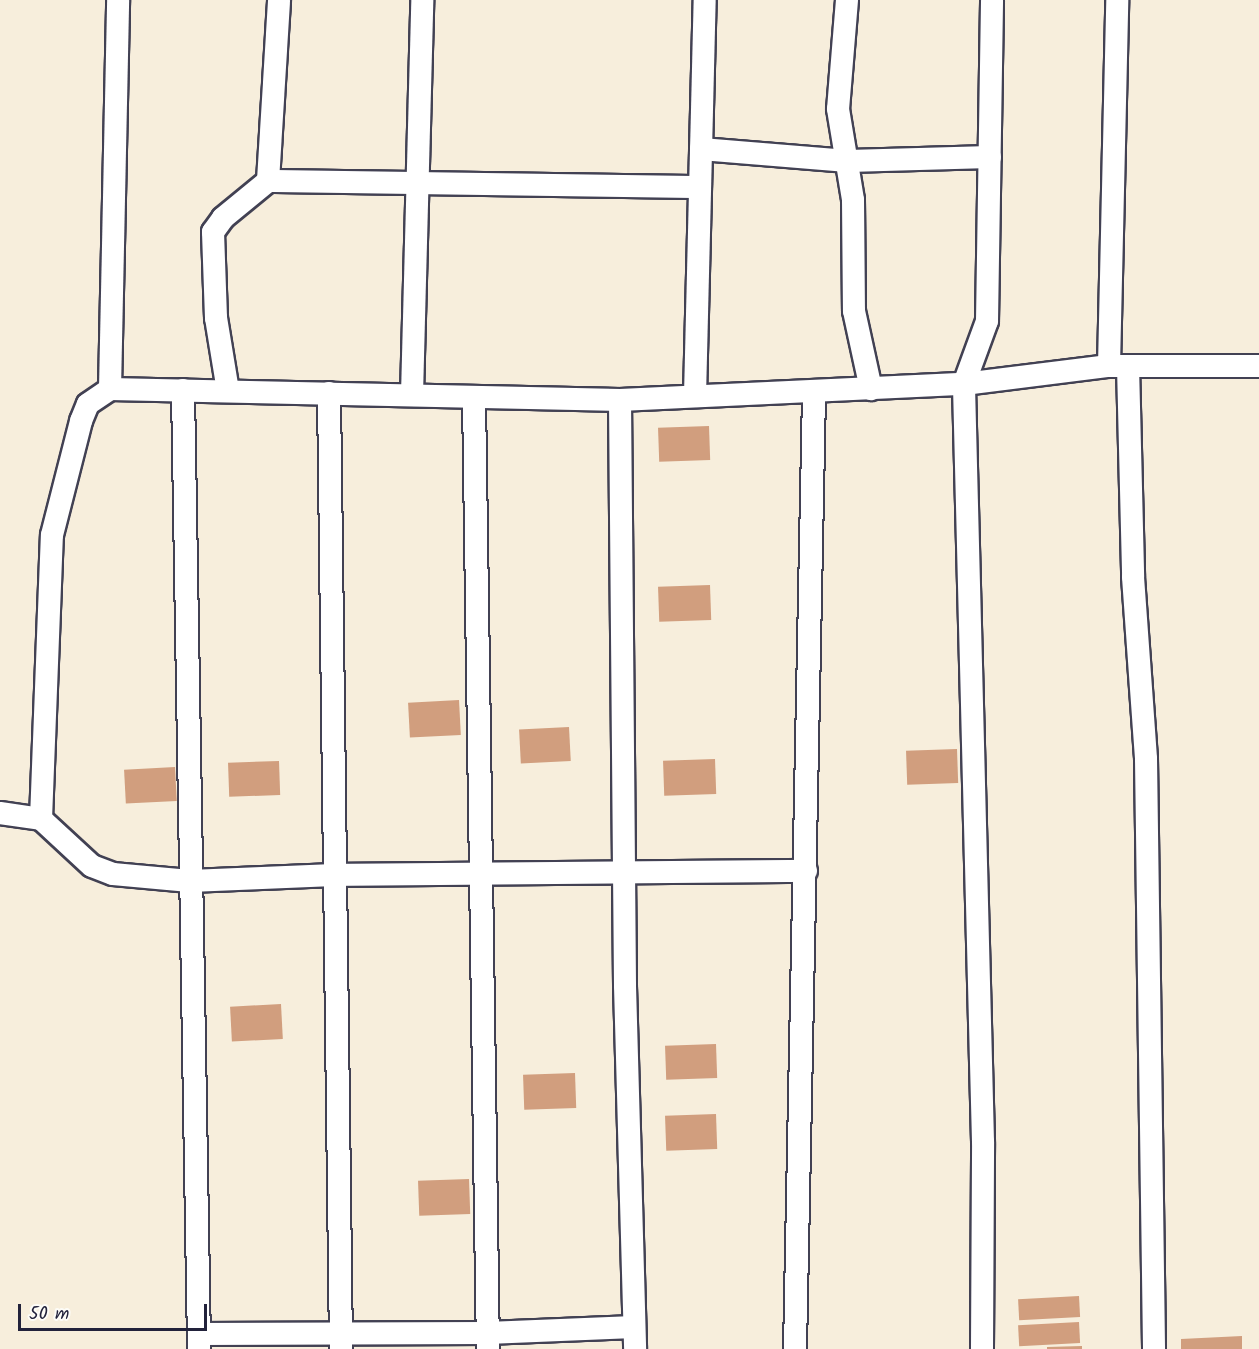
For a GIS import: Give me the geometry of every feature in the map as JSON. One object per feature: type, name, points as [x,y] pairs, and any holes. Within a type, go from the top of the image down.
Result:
[{"type":"street","points":[[110,388],[118,0]]},
{"type":"street","points":[[268,181],[279,0]]},
{"type":"street","points":[[411,395],[422,0]]},
{"type":"street","points":[[695,396],[705,0]]},
{"type":"street","points":[[847,0],[838,109],[853,200],[854,311],[871,389]]},
{"type":"street","points":[[982,1349],[983,1142],[964,384],[987,321],[992,0]]},
{"type":"street","points":[[1117,0],[1118,366],[1146,759],[1155,1349]]},
{"type":"street","points":[[701,149],[848,161],[990,157]]},
{"type":"street","points":[[228,391],[216,318],[213,232],[223,218],[268,181],[700,187]]},
{"type":"street","points":[[41,819],[52,535],[81,421],[88,404],[110,388],[620,400],[964,384],[1118,366],[1259,366]]},
{"type":"street","points":[[183,390],[199,1341],[487,1341],[634,1338],[624,874],[620,400]]},
{"type":"street","points":[[795,1349],[814,392]]},
{"type":"street","points":[[329,393],[341,1341]]},
{"type":"street","points":[[474,397],[487,1341]]},
{"type":"street","points":[[0,813],[41,819],[92,866],[112,874],[190,881],[334,875],[480,876],[806,871]]},
{"type":"building","points":[[709,426],[710,460],[659,462],[658,428]]},
{"type":"building","points":[[710,585],[711,620],[659,622],[658,587]]},
{"type":"building","points":[[459,700],[461,735],[410,738],[408,703]]},
{"type":"building","points":[[569,727],[571,761],[521,764],[519,730]]},
{"type":"building","points":[[957,749],[958,783],[907,785],[906,751]]},
{"type":"building","points":[[715,759],[716,794],[664,796],[663,761]]},
{"type":"building","points":[[279,761],[280,795],[229,797],[228,763]]},
{"type":"building","points":[[175,767],[177,801],[126,804],[124,770]]},
{"type":"building","points":[[281,1004],[283,1039],[232,1042],[230,1007]]},
{"type":"building","points":[[716,1044],[717,1078],[666,1080],[665,1046]]},
{"type":"building","points":[[575,1073],[576,1108],[524,1110],[523,1075]]},
{"type":"building","points":[[716,1114],[717,1149],[666,1151],[665,1116]]},
{"type":"building","points":[[469,1179],[470,1214],[419,1216],[418,1181]]},
{"type":"building","points":[[1079,1296],[1080,1317],[1019,1320],[1018,1299]]},
{"type":"building","points":[[1079,1322],[1080,1343],[1019,1346],[1018,1325]]},
{"type":"building","points":[[1242,1336],[1242,1349],[1181,1349],[1181,1339]]},
{"type":"building","points":[[1082,1346],[1082,1349],[1047,1349],[1047,1347]]}]
